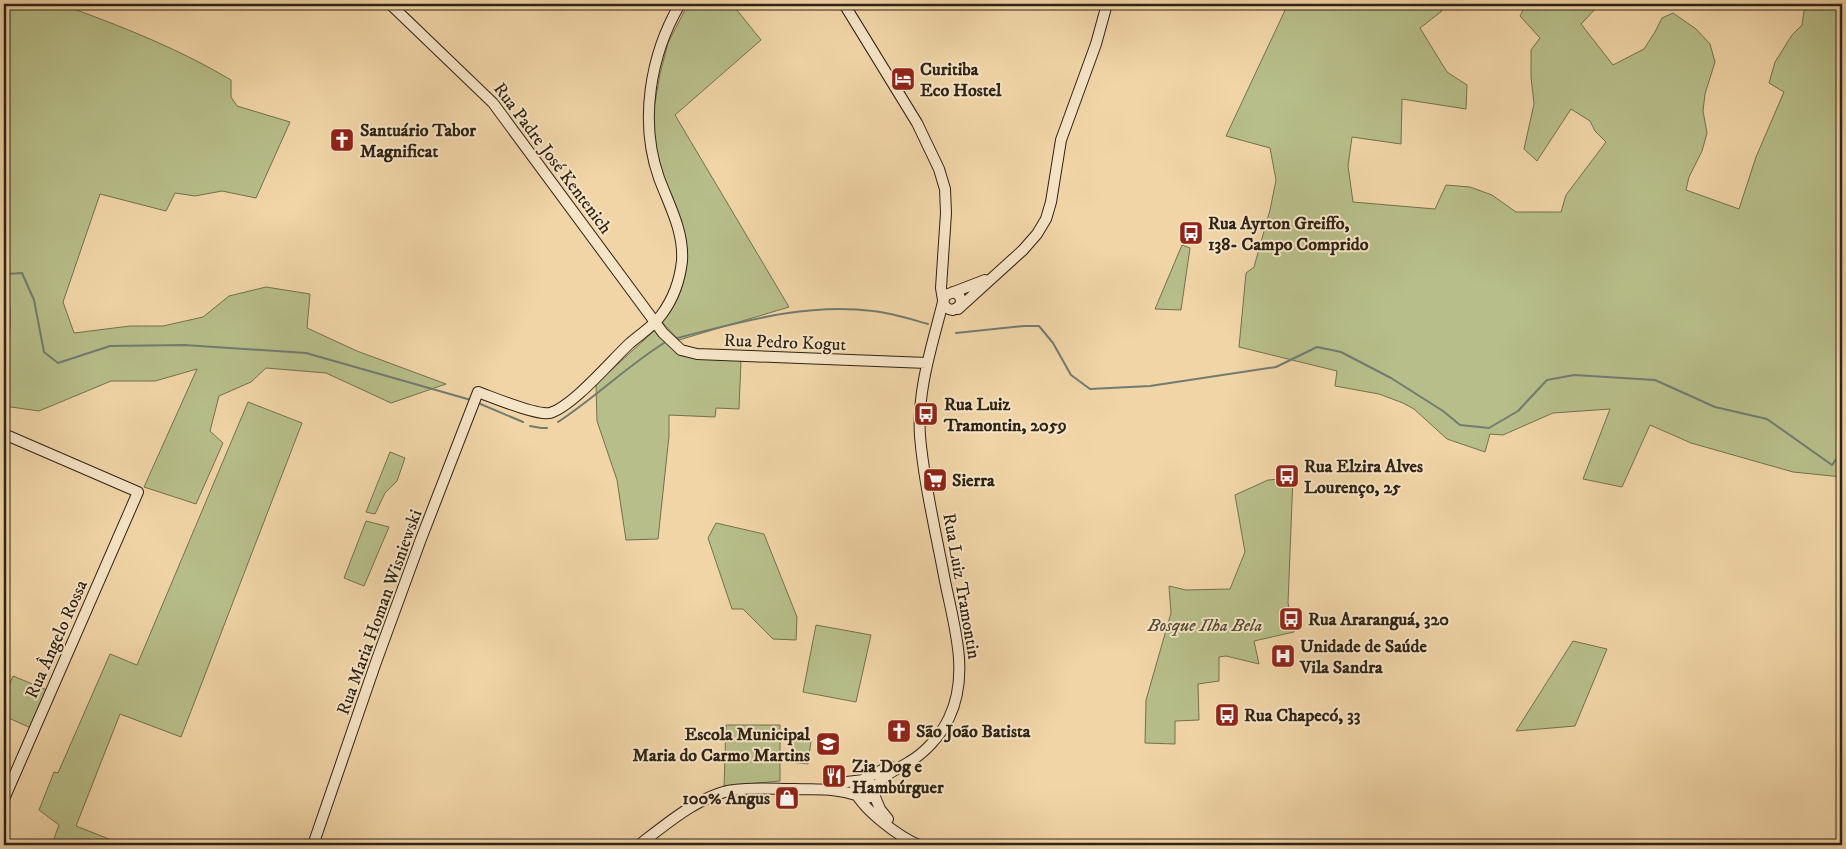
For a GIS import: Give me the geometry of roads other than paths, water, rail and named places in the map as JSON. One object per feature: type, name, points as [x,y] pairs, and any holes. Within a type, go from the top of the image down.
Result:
[{"type":"street","name":"Rua Padre José Kentenich","points":[[390,4],[493,103],[655,322]]},
{"type":"street","points":[[655,322],[667,307],[676,286],[681,268],[682,253],[676,221],[659,178],[652,152],[649,109],[660,46],[680,4]]},
{"type":"street","points":[[844,4],[920,129],[939,169],[946,201],[942,274],[947,297],[947,309],[956,309],[961,303],[960,297],[947,297]]},
{"type":"street","name":"Rua Luiz Tramontin","points":[[936,331],[956,309],[1030,243],[1046,219],[1051,202],[1057,159],[1063,135],[1096,44],[1107,4]]},
{"type":"street","points":[[947,297],[992,277]]},
{"type":"street","name":"Rua Luiz Tramontin","points":[[873,790],[883,776],[909,762],[936,738],[948,720],[958,693],[960,675],[958,648],[921,446],[920,408],[927,362],[947,297]]},
{"type":"street","name":"Rua Pedro Kogut","points":[[655,322],[677,347],[690,354],[754,358],[927,362]]},
{"type":"street","name":"Rua Maria Homan Wisniewski","points":[[313,845],[386,636],[478,392],[538,413],[549,413],[573,398],[655,322]]},
{"type":"street","name":"Rua Ângelo Rossa","points":[[4,434],[138,492],[4,799]]},
{"type":"street","name":"Rua Luiz Tramontin","points":[[861,781],[924,749]]},
{"type":"street","points":[[861,781],[855,787],[858,797],[892,828],[919,845]]},
{"type":"street","points":[[768,788],[869,782],[883,814],[923,845]]},
{"type":"street","points":[[640,845],[682,814],[716,795],[735,789],[838,790],[858,797],[868,798],[873,790]]},
{"type":"waterway","points":[[4,276],[6,274],[22,273],[34,300],[44,352],[58,363],[110,346],[184,345],[306,353],[471,400]]},
{"type":"waterway","points":[[673,339],[747,321],[822,309],[880,312],[928,324]]},
{"type":"waterway","points":[[956,333],[1039,326],[1053,343],[1071,375],[1090,389],[1150,386],[1276,367],[1317,347],[1341,352],[1391,378],[1443,411],[1460,425],[1489,428],[1518,411],[1547,380],[1574,375],[1655,380],[1715,407],[1767,419],[1832,465],[1842,451]]},
{"type":"waterway","points":[[558,422],[664,343]]},
{"type":"waterway","points":[[478,403],[523,422]]},
{"type":"waterway","points":[[530,426],[547,428]]},
{"type":"place","name":"Curitiba Eco Hostel","points":[[903,79]]},
{"type":"place","name":"Santuário Tabor Magnificat","points":[[342,140]]},
{"type":"place","name":"Rua Ayrton Greiffo, 138- Campo Comprido","points":[[1191,233]]},
{"type":"place","name":"Rua Luiz Tramontin, 2059","points":[[926,414]]},
{"type":"place","name":"Rua Elzira Alves Lourenço, 25","points":[[1287,476]]},
{"type":"place","name":"Sierra","points":[[935,480]]},
{"type":"place","name":"Rua Araranguá, 320","points":[[1291,619]]},
{"type":"place","name":"Unidade de Saúde Vila Sandra","points":[[1283,656]]},
{"type":"place","name":"Rua Chapecó, 33","points":[[1227,715]]},
{"type":"place","name":"São João Batista","points":[[899,731]]},
{"type":"place","name":"Escola Municipal Maria do Carmo Martins","points":[[828,744]]},
{"type":"place","name":"Zia Dog e Hambúrguer","points":[[834,776]]},
{"type":"place","name":"100% Angus","points":[[787,798]]},
{"type":"park label","name":"Bosque Ilha Bela","points":[[1205,625]]}]
